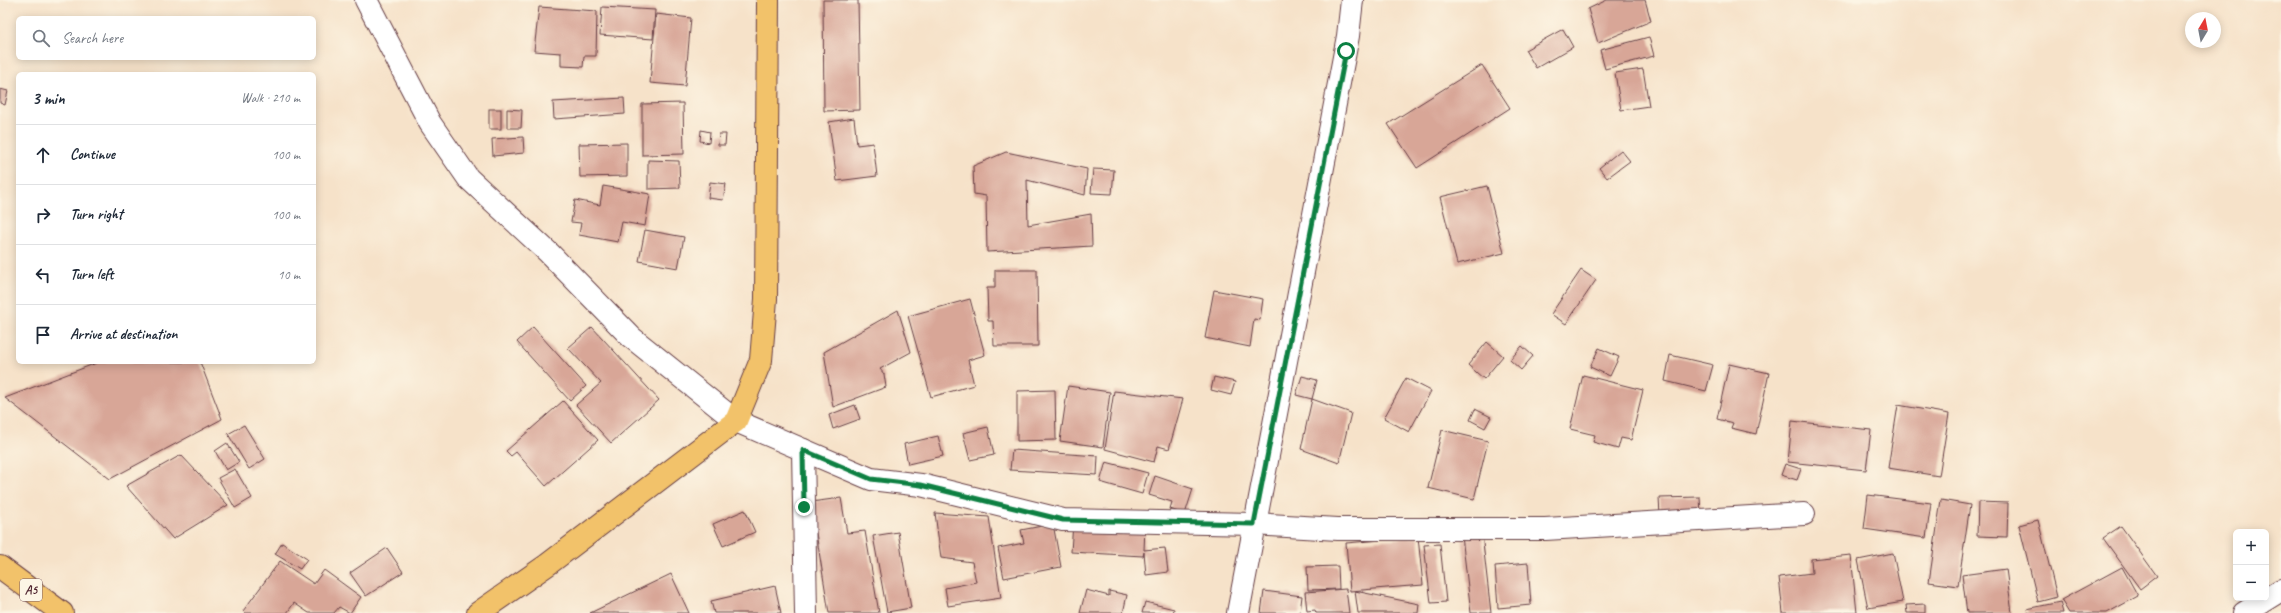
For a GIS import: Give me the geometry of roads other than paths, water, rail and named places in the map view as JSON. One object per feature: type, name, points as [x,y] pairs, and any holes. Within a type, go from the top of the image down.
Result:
[{"type":"main road","points":[[478,613],[547,565],[736,421],[761,360],[766,299],[768,0]]},
{"type":"main road","name":"A5","points":[[0,567],[62,613]]},
{"type":"street","points":[[366,0],[430,123],[468,178],[549,253],[631,337],[736,421],[871,479],[921,485],[1063,520],[1254,524],[1338,529],[1545,529],[1804,514]]},
{"type":"street","points":[[1238,613],[1348,36],[1352,0]]},
{"type":"street","points":[[803,450],[806,613]]},
{"type":"street","points":[[2244,613],[2281,590]]}]
